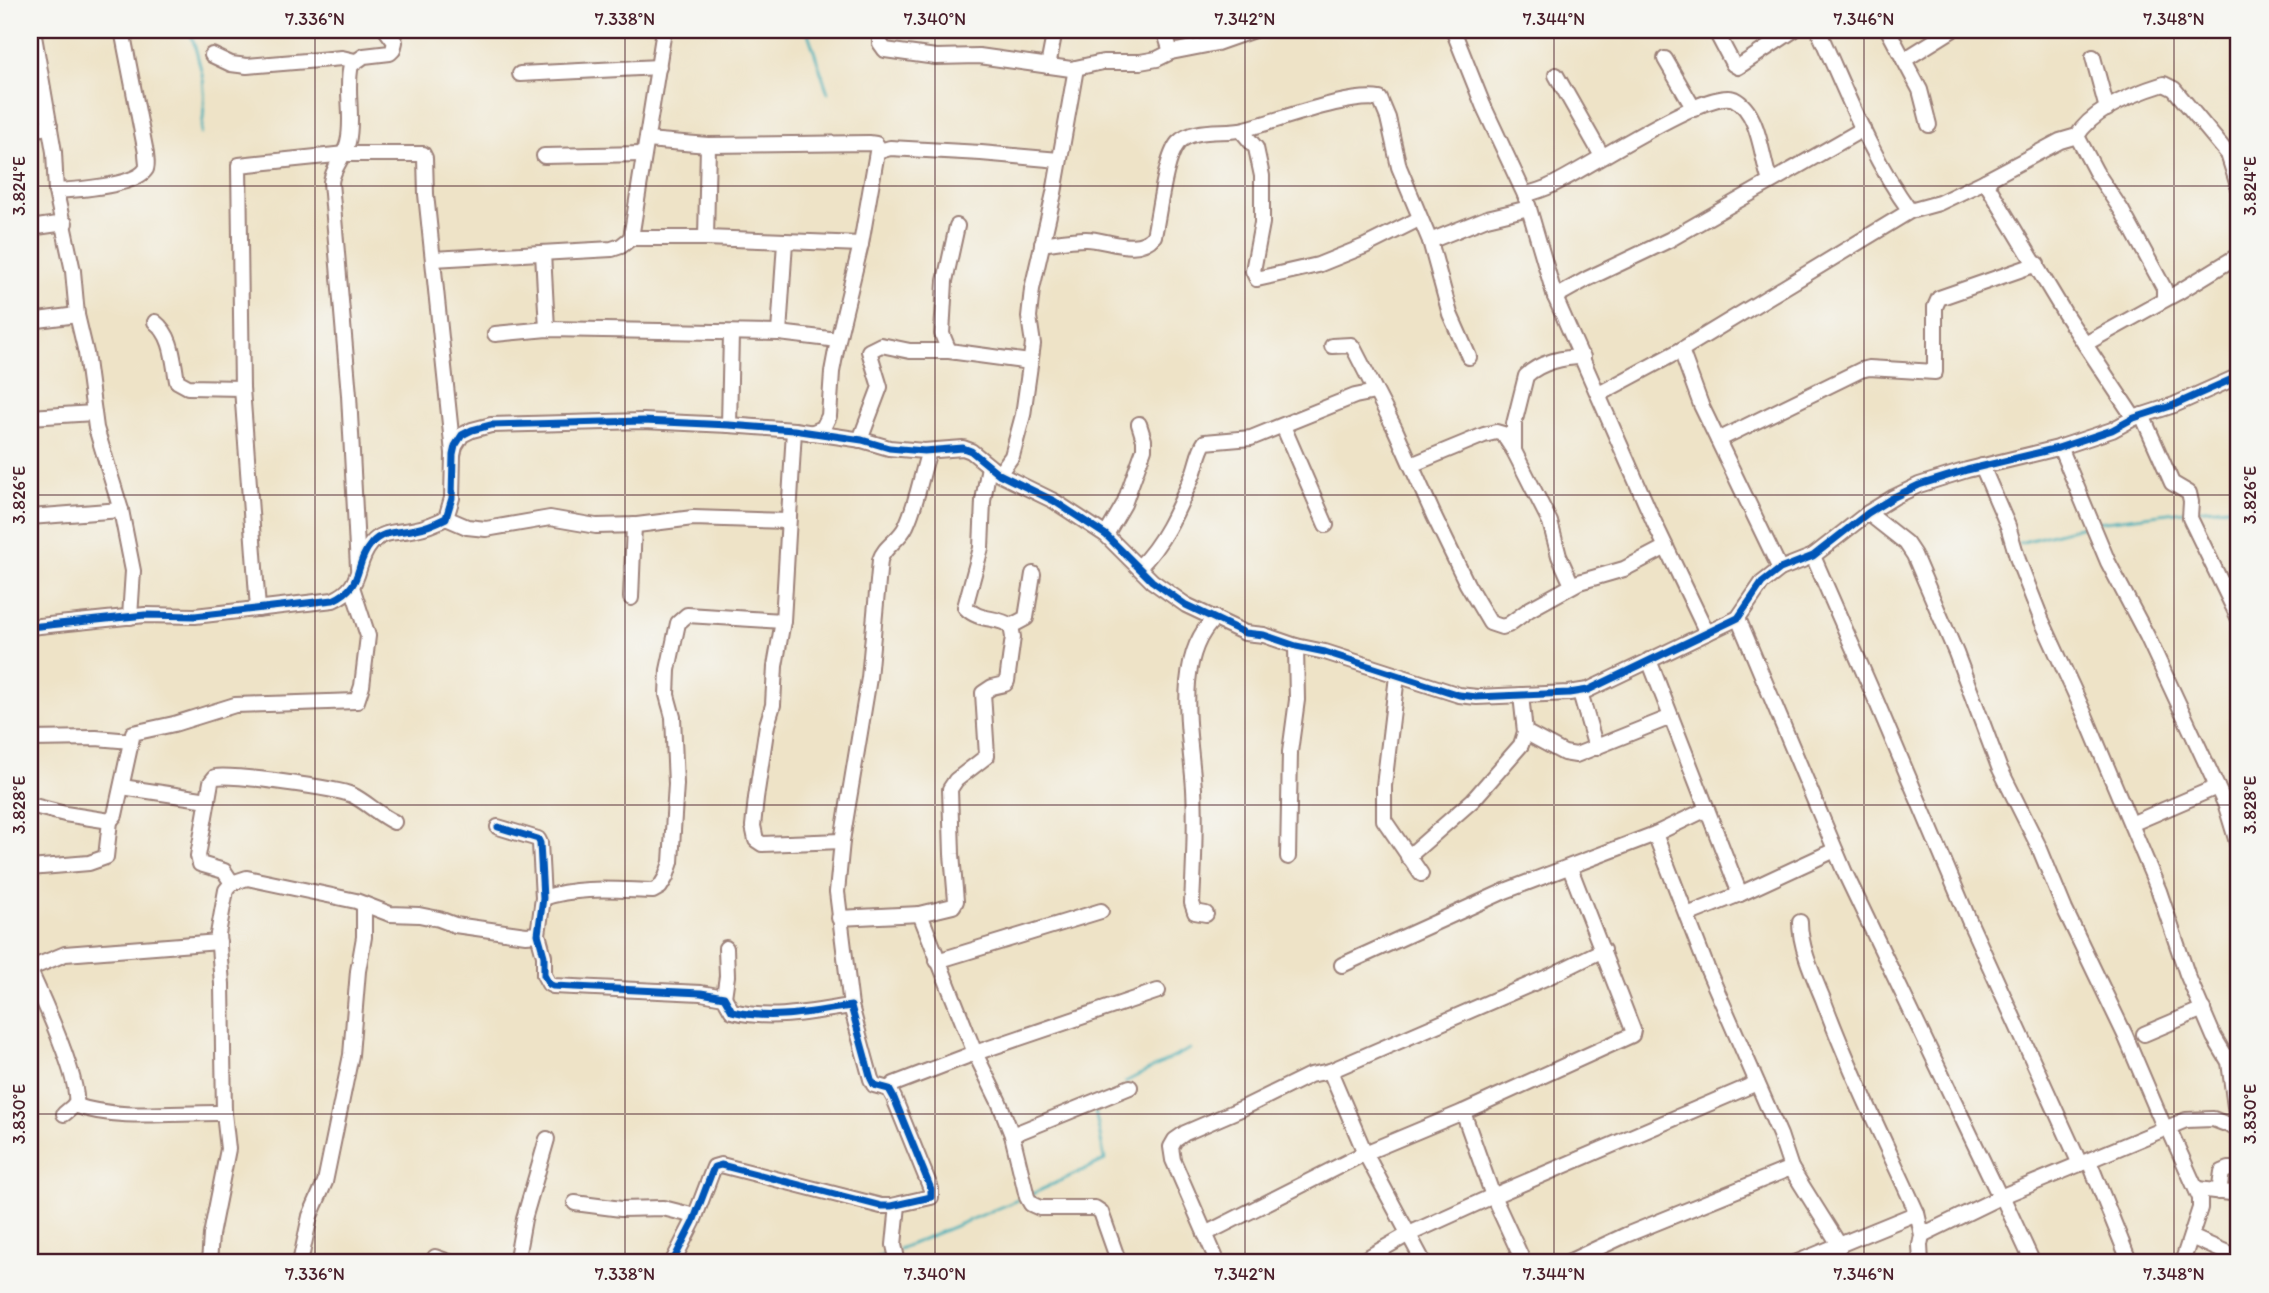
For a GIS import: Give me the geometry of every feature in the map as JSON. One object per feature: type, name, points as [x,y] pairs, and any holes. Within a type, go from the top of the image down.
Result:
[{"type":"street","points":[[33,30],[50,126],[56,191],[74,271],[77,315],[86,352],[96,428],[121,510],[133,571],[130,617]]},
{"type":"street","points":[[56,191],[91,188],[131,179],[145,171],[146,153],[122,30]]},
{"type":"street","points":[[30,869],[89,863],[106,857],[110,821],[115,815],[133,733],[174,724],[235,705],[357,701],[362,686],[368,636],[355,582],[363,541],[331,193],[332,174],[345,154],[351,125],[350,72],[355,61],[364,56],[390,53],[393,50],[395,42],[386,30]]},
{"type":"street","points":[[631,238],[664,30]]},
{"type":"street","points":[[880,30],[880,43],[886,50],[936,57],[979,56],[1076,68],[1103,62],[1157,59],[1171,52],[1217,43],[1254,30]]},
{"type":"street","points":[[1048,66],[1055,30]]},
{"type":"street","points":[[1164,30],[1171,52]]},
{"type":"street","points":[[1452,30],[1527,202],[1555,297],[1707,633]]},
{"type":"street","points":[[1715,30],[1733,64],[1738,67],[1794,30]]},
{"type":"street","points":[[1818,30],[1863,129],[1894,189],[1910,211]]},
{"type":"street","points":[[1888,30],[1920,90],[1929,124]]},
{"type":"street","points":[[1904,60],[1952,30]]},
{"type":"street","points":[[212,55],[231,64],[247,66],[342,58],[355,61]]},
{"type":"street","points":[[2092,57],[2107,109]]},
{"type":"street","points":[[1665,59],[1694,109]]},
{"type":"street","points":[[520,74],[659,67]]},
{"type":"street","points":[[839,918],[920,914],[953,906],[956,901],[950,789],[956,780],[988,755],[984,693],[1007,681],[1013,637],[1011,626],[986,619],[965,607],[981,548],[983,501],[994,470],[1012,456],[1018,437],[1032,344],[1030,302],[1076,68]]},
{"type":"street","points":[[1556,75],[1602,156]]},
{"type":"street","points":[[1599,394],[1681,350],[1910,211],[1939,203],[2060,141],[2077,136],[2082,127],[2107,109],[2164,84],[2174,89],[2228,154],[2239,189]]},
{"type":"street","points":[[1430,241],[1527,202],[1602,156],[1694,109],[1726,98],[1734,99],[1746,109],[1763,150],[1764,164],[1770,181]]},
{"type":"street","points":[[1042,244],[1088,239],[1134,246],[1149,242],[1154,236],[1169,160],[1178,143],[1186,136],[1241,130],[1359,99],[1380,99],[1388,118],[1399,167],[1430,241],[1450,314],[1469,356]]},
{"type":"street","points":[[30,131],[50,126]]},
{"type":"street","points":[[1555,297],[1669,240],[1863,129]]},
{"type":"street","points":[[1241,130],[1256,148],[1262,176],[1262,223],[1253,271],[1257,279],[1318,265],[1419,219]]},
{"type":"street","points":[[2077,136],[2168,294]]},
{"type":"street","points":[[544,156],[645,147],[708,145],[870,143],[876,144],[880,150]]},
{"type":"street","points":[[706,238],[708,145]]},
{"type":"street","points":[[811,433],[823,428],[829,416],[832,372],[838,340],[861,244],[876,156],[880,150],[890,148],[981,153],[1059,160]]},
{"type":"street","points":[[258,608],[242,388],[239,165],[345,154],[423,154],[425,158],[453,455],[452,498],[446,518],[433,525],[385,533],[363,541]]},
{"type":"street","points":[[1985,181],[2085,344],[2138,417],[2172,483],[2189,493],[2190,518],[2239,619]]},
{"type":"street","points":[[30,228],[65,223]]},
{"type":"street","points":[[949,351],[942,334],[945,281],[957,226]]},
{"type":"street","points":[[433,259],[612,249],[631,238],[861,244]]},
{"type":"street","points":[[779,333],[785,242]]},
{"type":"street","points":[[543,253],[547,329]]},
{"type":"street","points":[[2085,344],[2239,255]]},
{"type":"street","points":[[1718,440],[1861,370],[1935,372],[1935,307],[1939,298],[2037,264]]},
{"type":"street","points":[[30,321],[77,315]]},
{"type":"street","points":[[155,322],[169,339],[177,381],[188,387],[242,388]]},
{"type":"street","points":[[495,334],[547,329],[779,333],[838,340]]},
{"type":"street","points":[[729,425],[731,334]]},
{"type":"street","points":[[860,440],[880,387],[870,351],[881,345],[910,351],[949,351],[1030,362]]},
{"type":"street","points":[[1332,346],[1351,345],[1354,349],[1467,584],[1490,623],[1502,627],[1508,625],[1572,586],[1625,569],[1666,547]]},
{"type":"street","points":[[1514,451],[1514,424],[1526,376],[1532,370],[1580,350]]},
{"type":"street","points":[[1681,350],[1701,405],[1780,569]]},
{"type":"street","points":[[453,455],[462,435],[472,429],[491,425],[643,421],[794,429],[860,440],[889,448],[929,451],[962,448],[994,470],[1052,500],[1106,535],[1152,581],[1186,605],[1245,633],[1325,652],[1459,695],[1521,695],[1580,692],[1738,618],[1762,583],[1780,569],[1813,556],[1868,513],[1919,485],[2060,447],[2237,380]]},
{"type":"street","points":[[1139,567],[1162,539],[1193,475],[1205,442],[1245,439],[1345,399],[1375,392]]},
{"type":"street","points":[[30,417],[94,413]]},
{"type":"street","points":[[1106,535],[1124,504],[1144,449],[1139,424]]},
{"type":"street","points":[[1283,426],[1326,525]]},
{"type":"street","points":[[794,429],[783,621],[775,666],[773,705],[762,754],[753,827],[758,843],[762,844],[842,841]]},
{"type":"street","points":[[1411,465],[1494,433],[1504,435],[1550,522],[1559,556],[1572,586]]},
{"type":"street","points":[[2060,447],[2108,562],[2147,636],[2217,787],[2239,849]]},
{"type":"street","points":[[889,1089],[874,1085],[871,1079],[851,1006],[837,892],[842,841],[869,678],[880,561],[883,552],[901,536],[908,522],[929,451]]},
{"type":"street","points":[[1922,1235],[2001,1197],[2186,1120],[2213,1119],[2239,1129],[2229,1062],[2188,974],[2159,891],[2042,621],[2008,526],[1982,466]]},
{"type":"street","points":[[30,517],[121,510]]},
{"type":"street","points":[[1868,513],[1906,543],[1914,555],[1999,767],[2039,847],[2070,921],[2166,1128],[2198,1189],[2200,1209],[2182,1263]]},
{"type":"street","points":[[446,518],[467,527],[486,529],[522,525],[550,518],[585,525],[634,525],[693,518],[788,521]]},
{"type":"street","points":[[631,598],[634,525]]},
{"type":"street","points":[[1813,556],[1971,925],[2130,1263]]},
{"type":"street","points":[[1011,626],[1027,618],[1032,574]]},
{"type":"street","points":[[30,626],[130,617],[195,616],[333,600],[346,594],[355,582]]},
{"type":"street","points":[[543,898],[566,890],[653,891],[660,887],[667,877],[671,862],[676,784],[673,717],[667,695],[668,670],[678,623],[687,615],[783,621]]},
{"type":"street","points":[[1206,914],[1195,912],[1192,904],[1194,789],[1188,728],[1194,649],[1204,628],[1215,618]]},
{"type":"street","points":[[1738,618],[1835,850],[1916,1024],[2033,1263]]},
{"type":"street","points":[[1287,857],[1290,752],[1297,701],[1296,646]]},
{"type":"street","points":[[1649,660],[1740,894]]},
{"type":"street","points":[[1397,676],[1383,811],[1385,826],[1421,874]]},
{"type":"street","points":[[1580,692],[1596,748]]},
{"type":"street","points":[[1408,857],[1473,800],[1518,749],[1525,732],[1521,695]]},
{"type":"street","points":[[1525,732],[1576,755],[1671,717]]},
{"type":"street","points":[[30,739],[96,738],[131,741]]},
{"type":"street","points":[[232,883],[224,871],[200,864],[198,856],[212,779],[219,776],[310,786],[352,795],[394,822]]},
{"type":"street","points":[[122,787],[208,800]]},
{"type":"street","points":[[2131,824],[2217,787]]},
{"type":"street","points":[[30,804],[65,814],[110,821]]},
{"type":"street","points":[[1342,965],[1505,891],[1655,834],[1707,809]]},
{"type":"street","points":[[498,827],[538,839],[543,898],[538,934],[544,956],[544,975],[549,984],[701,992],[724,996]]},
{"type":"street","points":[[1655,834],[1791,1168],[1840,1246]]},
{"type":"street","points":[[1687,915],[1835,850]]},
{"type":"street","points":[[1205,1234],[1365,1153],[1463,1112],[1632,1035],[1633,1030],[1570,868]]},
{"type":"street","points":[[209,1263],[211,1235],[227,1159],[219,942],[223,901],[226,890],[232,883],[247,878],[364,904],[390,914],[429,917],[455,925],[526,935],[538,934]]},
{"type":"street","points":[[300,1263],[310,1216],[325,1182],[351,1055],[358,971],[364,937],[364,904]]},
{"type":"street","points":[[937,961],[1101,911]]},
{"type":"street","points":[[920,914],[975,1054],[1012,1135],[1024,1190],[1031,1204],[1040,1208],[1095,1208],[1101,1212],[1119,1263]]},
{"type":"street","points":[[1800,922],[1812,973],[1840,1044],[1917,1213],[1922,1235],[1921,1263]]},
{"type":"street","points":[[219,942],[65,954],[30,971],[60,1041],[76,1091],[69,1110],[146,1114],[224,1113]]},
{"type":"street","points":[[726,948],[727,975],[724,996],[732,1011],[752,1016],[786,1016],[851,1006]]},
{"type":"street","points":[[1218,1263],[1173,1160],[1171,1147],[1175,1140],[1310,1075],[1329,1071],[1550,976],[1603,950]]},
{"type":"street","points":[[889,1089],[894,1084],[975,1054],[1158,991]]},
{"type":"street","points":[[2144,1034],[2203,1009]]},
{"type":"street","points":[[1329,1071],[1365,1153],[1424,1263]]},
{"type":"street","points":[[1359,1263],[1407,1235],[1493,1196],[1757,1083]]},
{"type":"street","points":[[1012,1135],[1130,1087]]},
{"type":"street","points":[[672,1263],[695,1216],[712,1171],[721,1165],[881,1206],[931,1197],[932,1191],[889,1089]]},
{"type":"street","points":[[1463,1112],[1493,1196],[1524,1263]]},
{"type":"street","points":[[516,1263],[524,1219],[547,1139]]},
{"type":"street","points":[[1566,1263],[1626,1235],[1791,1168]]},
{"type":"street","points":[[2219,1192],[2222,1172],[2239,1169]]},
{"type":"street","points":[[2198,1189],[2239,1195]]},
{"type":"street","points":[[575,1203],[621,1209],[663,1208],[695,1216]]},
{"type":"street","points":[[898,1205],[894,1245],[898,1263]]},
{"type":"street","points":[[1795,1263],[1917,1213]]},
{"type":"street","points":[[2191,1237],[2239,1258]]},
{"type":"street","points":[[435,1256],[452,1263]]},
{"type":"waterway","points":[[187,30],[191,34],[204,83],[201,134]]},
{"type":"waterway","points":[[807,30],[828,93]]},
{"type":"waterway","points":[[2194,510],[2239,506]]},
{"type":"waterway","points":[[2097,522],[2184,511]]},
{"type":"waterway","points":[[2019,543],[2087,525]]},
{"type":"waterway","points":[[1125,1082],[1190,1049]]},
{"type":"waterway","points":[[1032,1194],[1105,1160],[1095,1111],[1097,1106]]},
{"type":"waterway","points":[[899,1249],[1023,1198]]},
{"type":"waterway","points":[[863,1263],[890,1253]]},
{"type":"cycle path","points":[[30,627],[145,615],[195,616],[333,600],[350,588],[366,552],[380,536],[424,527],[446,518],[452,498],[453,455],[462,435],[491,425],[643,421],[794,430],[862,440],[889,448],[924,451],[963,448],[971,451],[999,474],[1054,501],[1106,535],[1152,581],[1186,605],[1245,633],[1264,635],[1325,652],[1459,695],[1477,697],[1569,693],[1588,690],[1738,618],[1762,583],[1780,569],[1813,556],[1868,513],[1919,485],[1967,470],[2058,448],[2112,430],[2134,418],[2174,405],[2239,376]]},
{"type":"cycle path","points":[[498,827],[538,839],[540,843],[543,898],[538,934],[544,956],[544,975],[549,984],[701,993],[724,997],[732,1011],[747,1014],[792,1015],[851,1006],[871,1079],[874,1085],[889,1089],[894,1098],[931,1189],[931,1197],[881,1206],[721,1165],[714,1167],[693,1222],[672,1263]]}]
